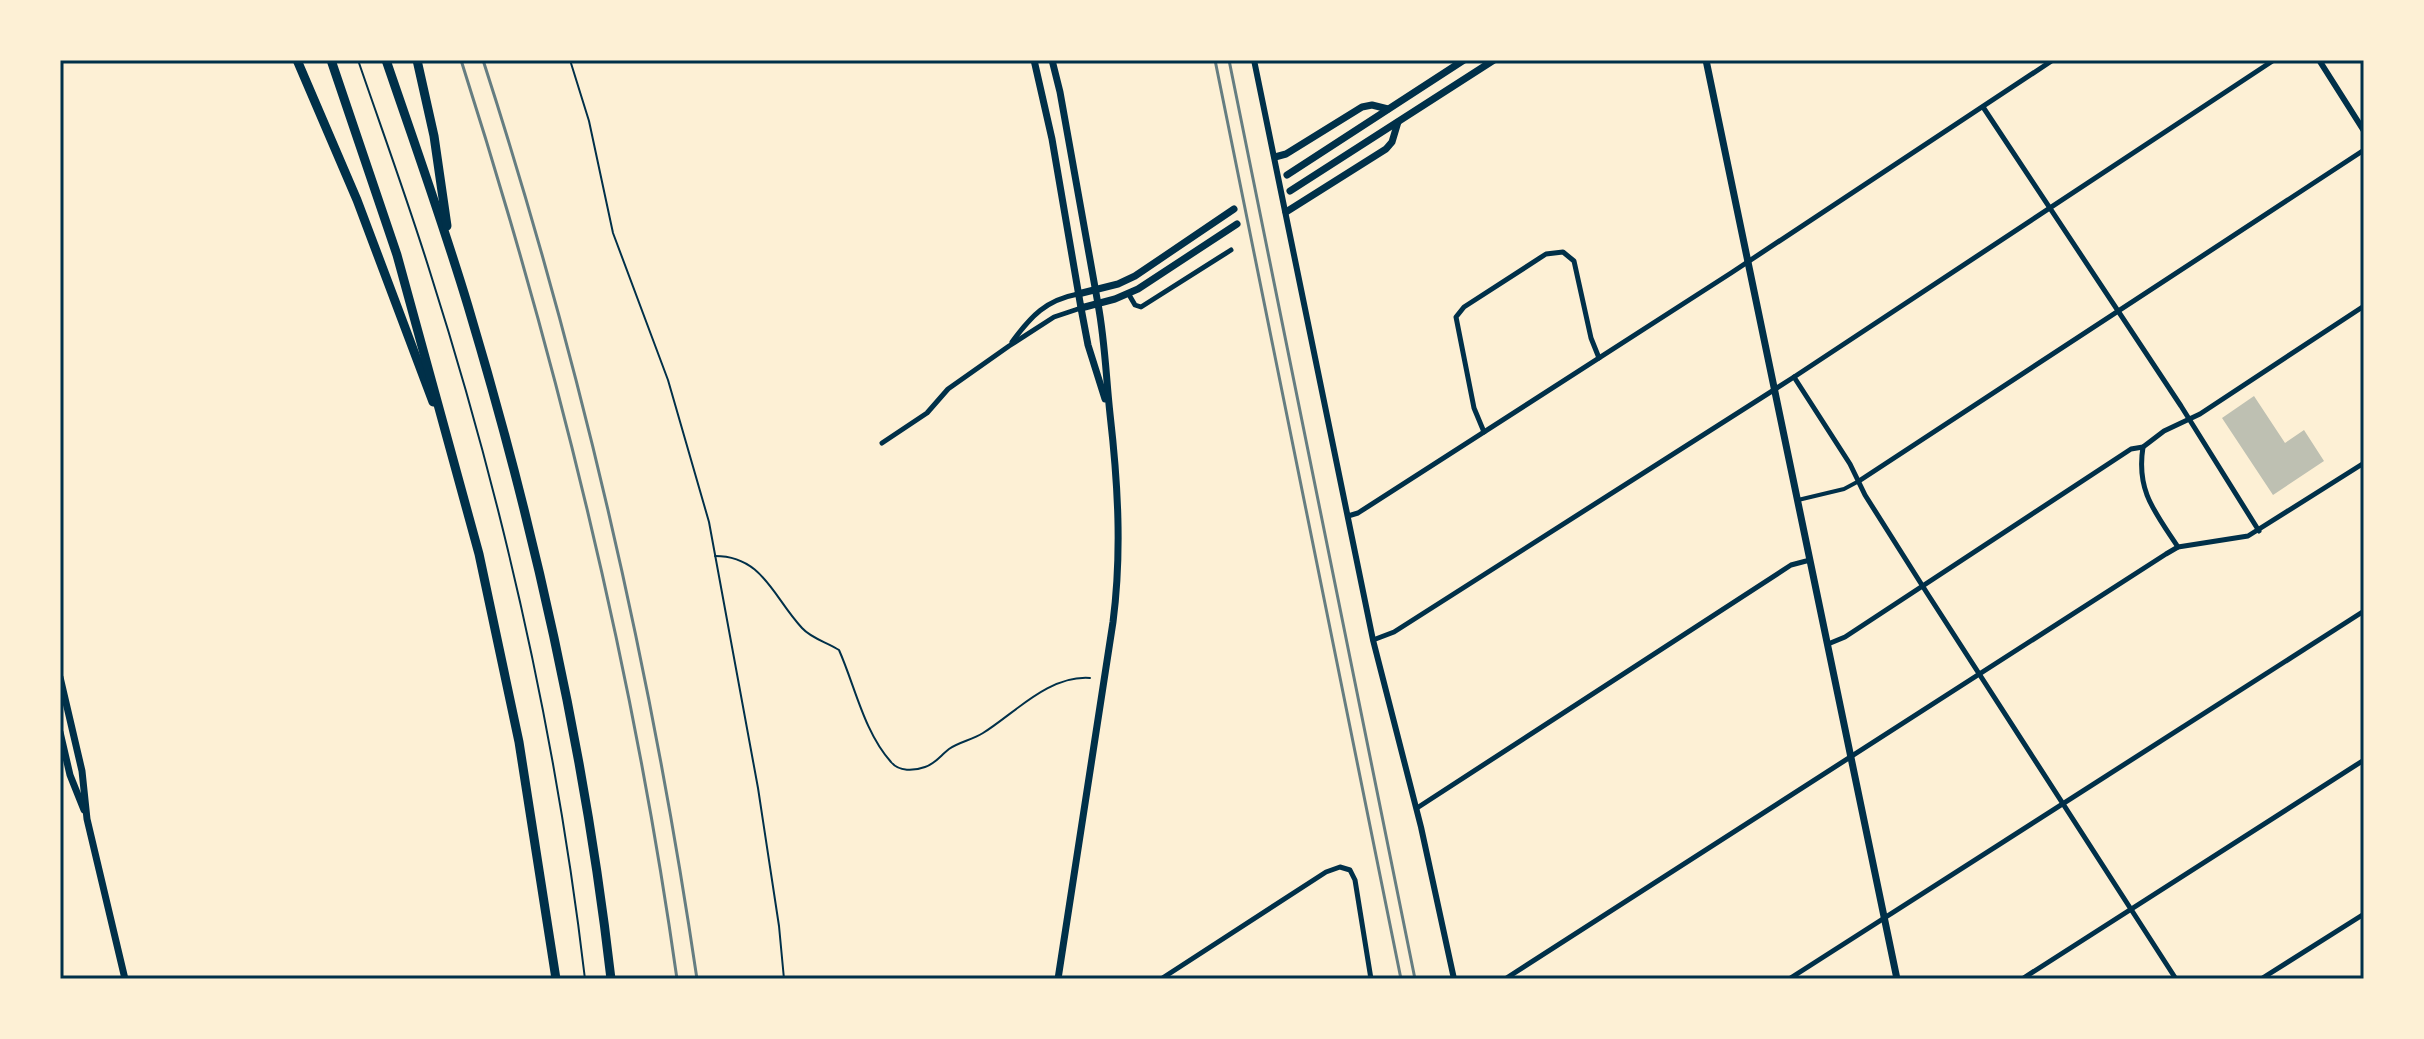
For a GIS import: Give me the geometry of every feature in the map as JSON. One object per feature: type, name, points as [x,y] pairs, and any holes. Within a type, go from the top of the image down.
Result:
[{"type":"highway","points":[[297,60],[357,200],[455,463]]},
{"type":"highway","points":[[331,60],[390,230],[455,463],[494,618],[519,742],[556,979]]},
{"type":"highway","points":[[386,60],[450,249],[495,397],[540,572],[581,777],[611,979]]},
{"type":"highway","points":[[417,60],[434,136],[450,249]]},
{"type":"main road","points":[[1034,60],[1048,116],[1088,345],[1110,413]]},
{"type":"main road","points":[[1052,60],[1104,339],[1120,522],[1116,606],[1058,979]]},
{"type":"main road","points":[[1287,175],[1464,60]]},
{"type":"main road","points":[[1290,191],[1494,60]]},
{"type":"main road","points":[[1706,60],[1897,979]]},
{"type":"main road","points":[[1275,157],[1286,154],[1362,107],[1372,105],[1388,109]]},
{"type":"main road","points":[[1286,212],[1386,149],[1392,142],[1398,122]]},
{"type":"main road","points":[[1078,294],[1135,276],[1234,209]]},
{"type":"main road","points":[[1081,308],[1128,293],[1237,224]]},
{"type":"main road","points":[[60,677],[82,771],[87,819],[125,979]]},
{"type":"main road","points":[[60,732],[70,775],[87,819]]},
{"type":"street","points":[[1254,60],[1373,640],[1417,808],[1454,979]]},
{"type":"street","points":[[1348,516],[1358,513],[1749,261],[2053,60]]},
{"type":"street","points":[[1373,640],[1394,632],[1794,377],[2274,60]]},
{"type":"street","points":[[2319,60],[2364,131]]},
{"type":"street","points":[[1983,107],[2189,419],[2259,531]]},
{"type":"street","points":[[1798,500],[1844,489],[1859,481],[2364,150]]},
{"type":"street","points":[[1128,293],[1135,305],[1141,307],[1231,250]]},
{"type":"street","points":[[1484,432],[1474,408],[1456,317],[1464,307],[1546,254],[1563,252],[1574,261],[1591,338],[1599,358]]},
{"type":"street","points":[[1009,346],[1039,309],[1058,299],[1078,294]]},
{"type":"street","points":[[1828,644],[1845,637],[2125,453],[2143,447],[2164,431],[2189,419],[2364,306]]},
{"type":"street","points":[[882,443],[927,413],[948,389],[1009,346],[1054,317],[1081,308]]},
{"type":"street","points":[[1794,377],[1922,586],[2176,979]]},
{"type":"street","points":[[2143,447],[2141,469],[2145,495],[2178,547]]},
{"type":"street","points":[[1505,979],[2178,547],[2225,542],[2259,531],[2364,463]]},
{"type":"street","points":[[1417,808],[1791,565],[1810,560]]},
{"type":"street","points":[[1789,979],[2364,611]]},
{"type":"street","points":[[2022,979],[2364,760]]},
{"type":"street","points":[[1161,979],[1326,872],[1345,868],[1355,880],[1371,979]]},
{"type":"street","points":[[2261,979],[2364,914]]},
{"type":"lane","points":[[358,60],[430,270],[498,510],[550,751],[585,979]]},
{"type":"path","points":[[570,60],[589,121],[613,233],[686,434],[709,522],[754,764],[784,979]]},
{"type":"path","points":[[714,556],[737,558],[754,567],[810,636],[839,650],[871,730],[891,763],[899,768],[928,767],[948,750],[978,736],[1028,700],[1053,687],[1090,678]]},
{"type":"building","points":[[2254,396],[2285,443],[2304,430],[2324,461],[2273,495],[2222,418]]},
{"type":"railway","points":[[461,60],[529,286],[588,515],[638,746],[677,979]]},
{"type":"railway","points":[[483,60],[551,286],[609,515],[658,746],[697,979]]},
{"type":"railway","points":[[1215,60],[1401,979]]},
{"type":"railway","points":[[1229,60],[1415,979]]}]
